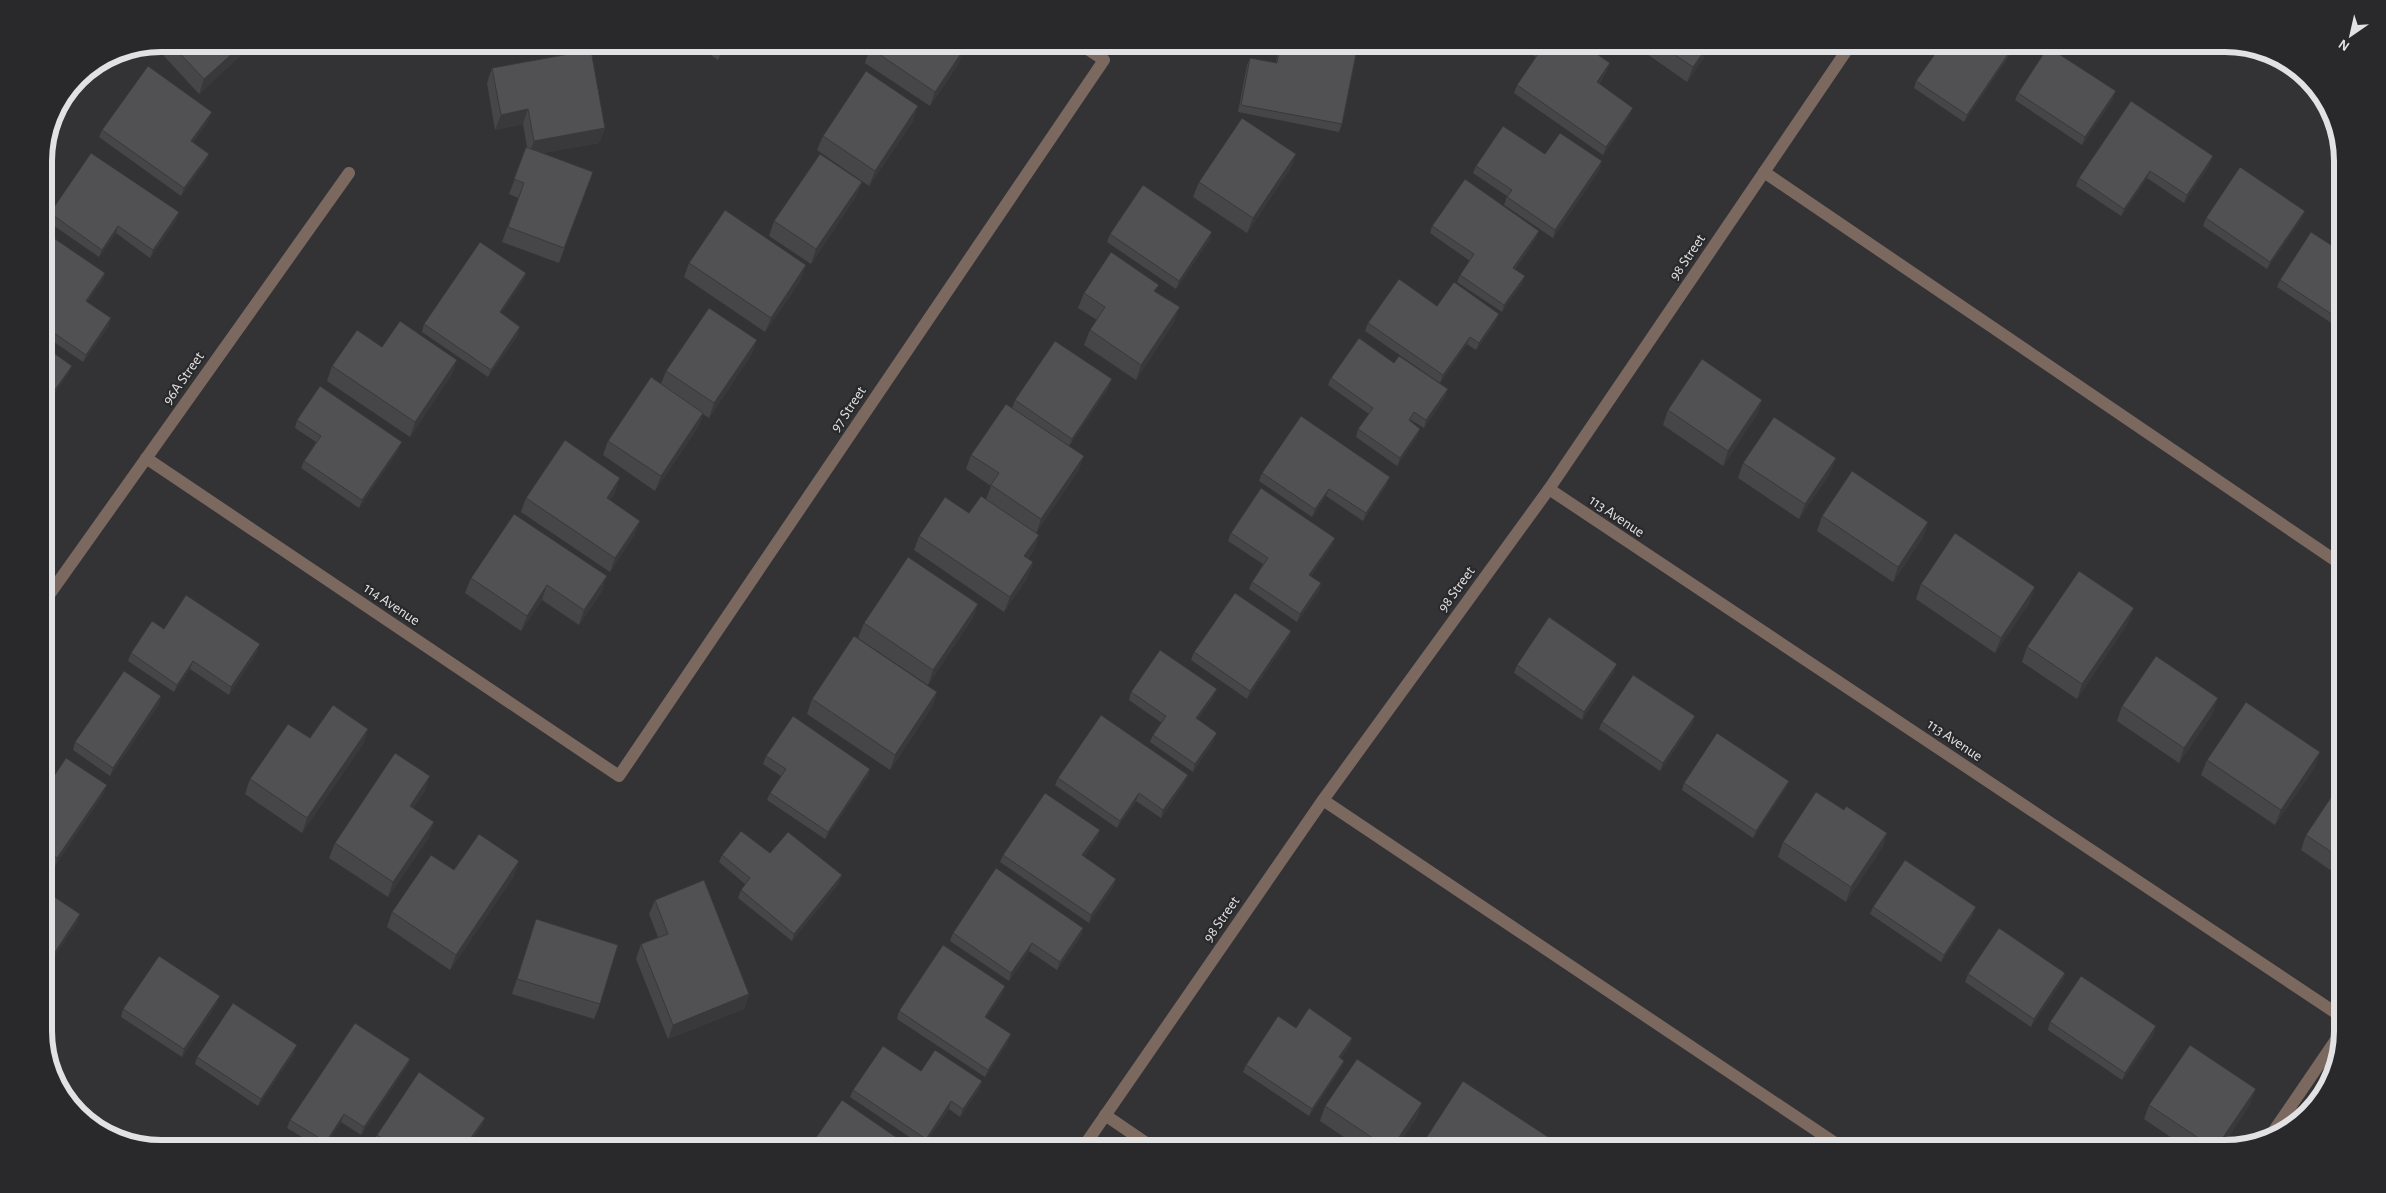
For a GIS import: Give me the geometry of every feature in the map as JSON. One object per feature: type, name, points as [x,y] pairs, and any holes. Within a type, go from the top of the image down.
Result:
[{"type":"street","name":"97 Street","points":[[619,776],[1104,60],[1094,53]]},
{"type":"street","name":"98 Street","points":[[1088,1140],[1323,800],[1549,490],[1845,53]]},
{"type":"street","points":[[1764,172],[2333,559]]},
{"type":"street","name":"96A Street","points":[[53,589],[350,173]]},
{"type":"street","name":"114 Avenue","points":[[146,458],[619,776]]},
{"type":"street","name":"113 Avenue","points":[[1549,490],[2334,1012]]},
{"type":"street","points":[[1323,800],[1831,1140]]},
{"type":"street","points":[[2276,1127],[2333,1044]]},
{"type":"street","points":[[1105,1115],[1142,1140]]},
{"type":"building","points":[[179,53],[233,53],[204,79]]},
{"type":"building","points":[[574,53],[592,53],[605,128],[534,141],[528,109],[501,115],[492,68]]},
{"type":"building","points":[[877,53],[961,53],[935,92]]},
{"type":"building","points":[[1279,53],[1356,53],[1342,124],[1241,105],[1250,58],[1277,63]]},
{"type":"building","points":[[1539,53],[1595,53],[1610,63],[1597,82],[1633,108],[1606,147],[1517,85]]},
{"type":"building","points":[[1672,53],[1703,53],[1693,67]]},
{"type":"building","points":[[1936,53],[2009,53],[1967,115],[1916,81]]},
{"type":"building","points":[[2044,53],[2057,53],[2116,91],[2085,137],[2018,93]]},
{"type":"building","points":[[148,66],[212,112],[191,141],[209,154],[184,188],[102,130]]},
{"type":"building","points":[[866,71],[918,106],[875,171],[823,136]]},
{"type":"building","points":[[2131,101],[2213,156],[2187,195],[2150,171],[2124,209],[2079,178]]},
{"type":"building","points":[[1242,118],[1296,154],[1253,218],[1199,182]]},
{"type":"building","points":[[1503,126],[1545,154],[1560,133],[1602,161],[1555,230],[1507,197],[1512,190],[1476,166]]},
{"type":"building","points":[[526,147],[593,172],[564,248],[508,227],[524,183],[514,179]]},
{"type":"building","points":[[91,153],[179,212],[153,250],[118,226],[102,250],[53,215],[53,209]]},
{"type":"building","points":[[820,154],[862,182],[816,249],[774,221]]},
{"type":"building","points":[[2240,167],[2305,211],[2270,262],[2206,218]]},
{"type":"building","points":[[1465,179],[1539,231],[1513,268],[1525,276],[1504,305],[1460,275],[1474,254],[1432,226]]},
{"type":"building","points":[[1143,185],[1212,232],[1179,281],[1110,234]]},
{"type":"building","points":[[725,210],[806,265],[771,318],[689,263]]},
{"type":"building","points":[[2311,232],[2333,246],[2333,315],[2280,280]]},
{"type":"building","points":[[53,237],[105,273],[86,301],[111,318],[86,355],[53,332]]},
{"type":"building","points":[[480,242],[526,273],[500,312],[520,327],[491,370],[424,324]]},
{"type":"building","points":[[1111,252],[1159,285],[1154,291],[1180,307],[1141,365],[1090,330],[1105,307],[1084,293]]},
{"type":"building","points":[[1399,279],[1437,306],[1454,282],[1499,314],[1479,343],[1470,337],[1443,375],[1368,323]]},
{"type":"building","points":[[709,308],[757,340],[714,403],[666,371]]},
{"type":"building","points":[[400,321],[457,360],[415,422],[332,366],[357,330],[382,347]]},
{"type":"building","points":[[1359,338],[1394,363],[1399,356],[1448,389],[1426,420],[1414,412],[1409,420],[1420,429],[1400,458],[1358,429],[1373,408],[1331,378]]},
{"type":"building","points":[[1055,341],[1112,379],[1072,439],[1015,400]]},
{"type":"building","points":[[53,352],[72,366],[53,392]]},
{"type":"building","points":[[1702,359],[1762,400],[1728,451],[1668,410]]},
{"type":"building","points":[[651,377],[703,413],[661,476],[608,441]]},
{"type":"building","points":[[320,386],[402,442],[362,500],[304,461],[321,436],[297,420]]},
{"type":"building","points":[[1006,404],[1084,456],[1041,519],[991,485],[999,473],[971,455]]},
{"type":"building","points":[[1301,416],[1390,477],[1366,513],[1329,489],[1315,509],[1262,473]]},
{"type":"building","points":[[1774,417],[1836,458],[1805,504],[1743,463]]},
{"type":"building","points":[[565,440],[620,478],[607,498],[640,521],[615,558],[526,498]]},
{"type":"building","points":[[1852,471],[1928,522],[1898,567],[1822,516]]},
{"type":"building","points":[[1261,488],[1335,538],[1309,575],[1321,583],[1300,614],[1252,582],[1268,558],[1231,533]]},
{"type":"building","points":[[981,496],[1039,535],[1024,556],[1033,562],[1010,597],[919,536],[945,497],[969,513]]},
{"type":"building","points":[[514,514],[607,576],[584,610],[547,585],[527,616],[471,578]]},
{"type":"building","points":[[1955,533],[2035,587],[2001,638],[1921,584]]},
{"type":"building","points":[[908,557],[978,604],[933,670],[864,623]]},
{"type":"building","points":[[2079,571],[2134,608],[2082,684],[2027,647]]},
{"type":"building","points":[[1235,593],[1291,631],[1250,691],[1194,652]]},
{"type":"building","points":[[186,595],[260,644],[231,687],[193,661],[177,685],[131,653],[152,621],[164,629]]},
{"type":"building","points":[[1549,617],[1617,664],[1584,712],[1517,665]]},
{"type":"building","points":[[854,636],[937,692],[895,755],[812,699]]},
{"type":"building","points":[[1160,650],[1217,689],[1196,718],[1217,733],[1195,764],[1153,735],[1166,716],[1131,692]]},
{"type":"building","points":[[2156,656],[2218,698],[2184,748],[2122,706]]},
{"type":"building","points":[[124,671],[161,696],[113,768],[75,742]]},
{"type":"building","points":[[1633,675],[1695,716],[1663,763],[1602,722]]},
{"type":"building","points":[[2246,702],[2320,752],[2281,810],[2207,760]]},
{"type":"building","points":[[333,705],[368,729],[307,818],[250,779],[288,724],[310,738]]},
{"type":"building","points":[[1101,715],[1188,775],[1163,810],[1139,793],[1120,821],[1058,778]]},
{"type":"building","points":[[793,716],[870,769],[828,832],[770,793],[786,769],[766,756]]},
{"type":"building","points":[[1717,733],[1789,781],[1756,831],[1684,783]]},
{"type":"building","points":[[395,753],[430,776],[410,806],[434,822],[393,882],[335,843]]},
{"type":"building","points":[[66,758],[107,785],[57,858],[53,855],[53,778]]},
{"type":"building","points":[[1816,792],[1844,810],[1846,806],[1887,833],[1851,887],[1783,842]]},
{"type":"building","points":[[1045,793],[1100,830],[1082,855],[1116,879],[1091,915],[1003,855]]},
{"type":"building","points":[[2334,793],[2334,854],[2306,835]]},
{"type":"building","points":[[741,831],[770,853],[788,832],[842,875],[794,934],[741,890],[750,878],[722,855]]},
{"type":"building","points":[[479,834],[519,861],[456,955],[392,912],[431,855],[454,870]]},
{"type":"building","points":[[1905,860],[1976,907],[1944,955],[1873,907]]},
{"type":"building","points":[[996,868],[1083,928],[1060,962],[1032,943],[1011,973],[953,933]]},
{"type":"building","points":[[704,880],[749,994],[673,1025],[641,944],[668,934],[655,900]]},
{"type":"building","points":[[53,896],[80,914],[53,955]]},
{"type":"building","points":[[536,919],[618,945],[600,1004],[517,979]]},
{"type":"building","points":[[1999,928],[2065,973],[2034,1019],[1968,974]]},
{"type":"building","points":[[943,945],[1005,986],[985,1017],[1011,1034],[988,1070],[899,1011]]},
{"type":"building","points":[[159,956],[220,996],[184,1049],[123,1009]]},
{"type":"building","points":[[2081,976],[2156,1026],[2125,1073],[2050,1022]]},
{"type":"building","points":[[233,1003],[297,1045],[261,1099],[197,1057]]},
{"type":"building","points":[[1309,1008],[1352,1038],[1339,1057],[1344,1061],[1312,1109],[1246,1065],[1278,1016],[1296,1028]]},
{"type":"building","points":[[355,1023],[410,1059],[364,1127],[344,1114],[327,1140],[323,1140],[290,1120]]},
{"type":"building","points":[[2190,1045],[2256,1089],[2221,1140],[2202,1140],[2149,1105]]},
{"type":"building","points":[[883,1046],[921,1071],[935,1050],[982,1081],[963,1109],[951,1101],[926,1139],[853,1090]]},
{"type":"building","points":[[1357,1059],[1422,1103],[1397,1140],[1376,1140],[1325,1106]]},
{"type":"building","points":[[419,1072],[485,1118],[469,1140],[385,1140],[377,1135]]},
{"type":"building","points":[[1463,1081],[1548,1137],[1546,1140],[1425,1140]]},
{"type":"building","points":[[842,1100],[900,1140],[814,1140]]}]
